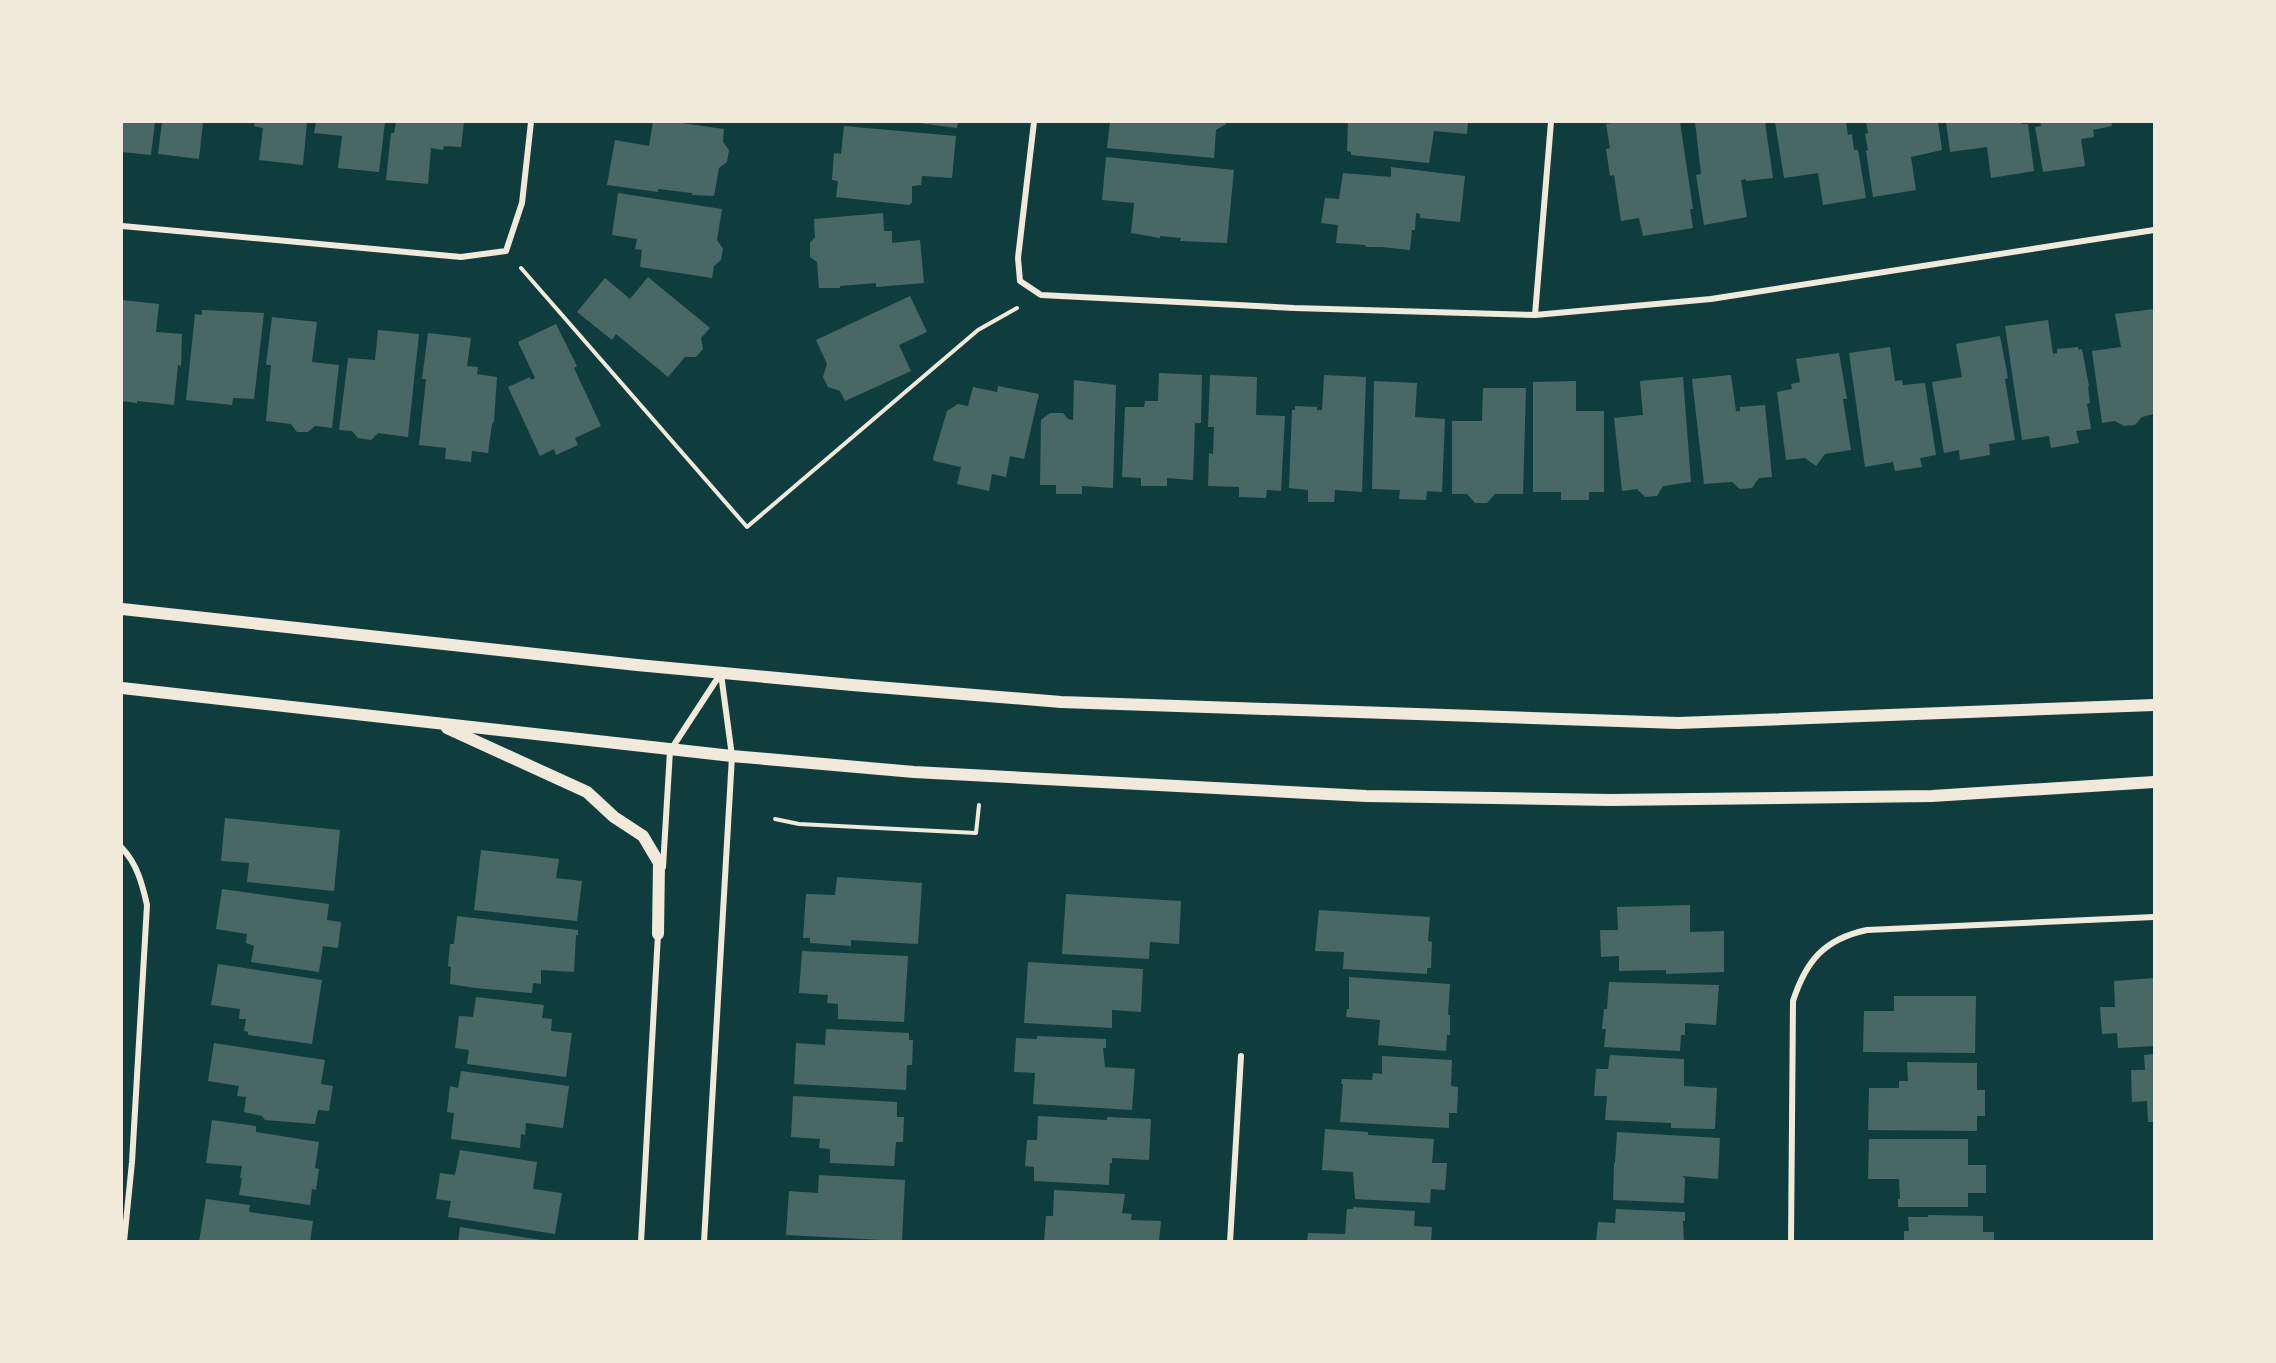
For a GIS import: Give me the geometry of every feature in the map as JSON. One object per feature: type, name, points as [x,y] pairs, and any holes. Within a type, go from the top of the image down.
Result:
[{"type":"main road","points":[[122,609],[721,673],[1062,702],[1678,723],[2154,705]]},
{"type":"main road","points":[[122,688],[670,750],[914,772],[1366,796],[1610,800],[1932,796],[2154,782]]},
{"type":"main road","points":[[435,723],[586,792],[614,817],[642,836],[659,863],[658,934]]},
{"type":"street","points":[[122,226],[461,257],[506,251],[522,203],[531,122]]},
{"type":"street","points":[[1034,122],[1018,258],[1020,281],[1041,295],[1294,308],[1535,315],[1711,299],[2154,230]]},
{"type":"street","points":[[1535,315],[1551,122]]},
{"type":"street","points":[[641,1242],[670,750],[721,673]]},
{"type":"street","points":[[704,1242],[732,756],[721,673]]},
{"type":"street","points":[[122,848],[129,855],[140,876],[147,904],[132,1162],[124,1242]]},
{"type":"street","points":[[1791,1242],[1793,1002],[1800,978],[1816,956],[1833,941],[1867,930],[2154,916]]},
{"type":"street","points":[[1230,1242],[1241,1056]]},
{"type":"path","points":[[506,251],[747,527],[978,330],[1041,295]]},
{"type":"path","points":[[775,819],[799,824],[976,833],[979,805]]},
{"type":"building","points":[[122,122],[155,122],[151,155],[122,152]]},
{"type":"building","points":[[162,122],[203,122],[199,159],[158,154]]},
{"type":"building","points":[[255,122],[307,122],[303,165],[259,160],[263,128],[254,126]]},
{"type":"building","points":[[316,122],[385,122],[379,172],[338,168],[342,136],[314,133]]},
{"type":"building","points":[[396,122],[464,122],[461,147],[444,146],[443,150],[431,148],[428,184],[386,180],[391,133],[394,133]]},
{"type":"building","points":[[653,122],[674,122],[724,129],[723,142],[729,150],[727,162],[719,168],[714,196],[607,185],[615,140],[649,146]]},
{"type":"building","points":[[911,122],[958,122],[957,128]]},
{"type":"building","points":[[1110,122],[1226,122],[1226,124],[1216,130],[1214,158],[1107,148]]},
{"type":"building","points":[[1348,122],[1468,122],[1467,134],[1434,131],[1429,163],[1351,155],[1351,152],[1347,151]]},
{"type":"building","points":[[1680,122],[1693,209],[1690,209],[1693,228],[1643,236],[1639,218],[1621,221],[1614,175],[1610,176],[1606,149],[1610,148],[1606,124]]},
{"type":"building","points":[[1695,122],[1765,122],[1773,178],[1741,180],[1747,217],[1704,225],[1696,175],[1701,174]]},
{"type":"building","points":[[1775,122],[1846,122],[1848,135],[1852,134],[1854,150],[1858,150],[1866,198],[1823,205],[1818,173],[1784,178]]},
{"type":"building","points":[[1866,122],[1938,122],[1942,150],[1911,157],[1916,190],[1873,197],[1866,151],[1868,150],[1865,134],[1868,133]]},
{"type":"building","points":[[1946,122],[2021,122],[2028,124],[2034,171],[1991,178],[1987,147],[1950,152]]},
{"type":"building","points":[[2040,122],[2111,122],[2112,126],[2093,130],[2094,137],[2081,139],[2085,166],[2043,172],[2035,127],[2041,126]]},
{"type":"building","points":[[844,126],[956,136],[952,178],[922,176],[921,185],[912,186],[912,203],[909,205],[836,197],[838,181],[832,180],[834,153],[841,154]]},
{"type":"building","points":[[1106,157],[1234,170],[1227,243],[1180,241],[1181,238],[1160,236],[1160,238],[1131,233],[1134,203],[1102,200]]},
{"type":"building","points":[[1391,167],[1465,176],[1460,222],[1420,218],[1420,214],[1416,213],[1410,250],[1336,243],[1338,225],[1321,223],[1325,198],[1339,199],[1343,173],[1391,177]]},
{"type":"building","points":[[618,193],[722,209],[717,240],[723,249],[721,260],[714,266],[712,278],[640,267],[642,250],[635,249],[637,239],[612,235]]},
{"type":"building","points":[[883,213],[884,231],[892,231],[892,243],[920,240],[924,283],[876,287],[876,283],[840,286],[840,288],[819,288],[817,262],[810,257],[810,243],[815,237],[814,219]]},
{"type":"building","points":[[648,277],[710,328],[701,338],[703,349],[696,357],[685,357],[668,377],[616,334],[612,340],[577,312],[605,278],[630,299]]},
{"type":"building","points":[[910,296],[927,332],[899,345],[911,371],[845,401],[840,391],[828,387],[823,377],[827,364],[816,340]]},
{"type":"building","points":[[122,300],[159,304],[156,332],[182,334],[181,366],[178,365],[174,405],[122,401]]},
{"type":"building","points":[[2154,309],[2154,414],[2142,417],[2135,425],[2124,426],[2115,421],[2102,423],[2092,351],[2121,347],[2115,314]]},
{"type":"building","points":[[202,310],[264,313],[254,399],[233,398],[232,405],[186,400],[195,314],[202,315]]},
{"type":"building","points":[[272,317],[317,322],[312,362],[339,365],[332,428],[315,426],[308,432],[297,432],[291,424],[266,421],[271,365],[266,365]]},
{"type":"building","points":[[2048,320],[2053,354],[2057,353],[2057,349],[2078,347],[2079,350],[2082,349],[2089,386],[2090,403],[2087,404],[2091,429],[2076,431],[2079,443],[2051,448],[2049,436],[2022,440],[2005,326]]},
{"type":"building","points":[[556,324],[577,366],[574,368],[601,426],[575,438],[578,445],[556,455],[554,449],[540,456],[508,387],[530,377],[531,380],[535,378],[518,342]]},
{"type":"building","points":[[378,330],[419,334],[408,437],[378,433],[371,440],[358,438],[352,431],[339,430],[348,358],[375,360]]},
{"type":"building","points":[[428,333],[471,338],[467,366],[478,367],[477,374],[497,377],[494,421],[488,453],[472,451],[471,462],[445,459],[446,448],[419,445],[426,379],[422,379]]},
{"type":"building","points":[[2000,336],[2008,378],[2005,379],[2015,440],[1989,444],[1990,455],[1960,460],[1959,450],[1944,453],[1932,382],[1962,377],[1956,344]]},
{"type":"building","points":[[1890,347],[1895,381],[1902,380],[1903,385],[1925,383],[1936,455],[1920,458],[1922,467],[1895,471],[1893,462],[1865,467],[1849,353]]},
{"type":"building","points":[[1839,353],[1847,399],[1843,399],[1851,450],[1825,454],[1816,466],[1805,458],[1786,460],[1777,392],[1792,389],[1791,384],[1800,382],[1796,359]]},
{"type":"building","points":[[1159,373],[1202,375],[1201,423],[1195,423],[1193,480],[1167,478],[1167,486],[1141,486],[1141,478],[1122,477],[1125,407],[1144,407],[1145,401],[1158,401]]},
{"type":"building","points":[[1210,375],[1257,377],[1256,415],[1285,416],[1281,491],[1267,490],[1266,498],[1239,497],[1239,487],[1208,486],[1209,453],[1213,454],[1214,427],[1208,427]]},
{"type":"building","points":[[1324,375],[1366,377],[1362,492],[1335,490],[1334,502],[1308,502],[1308,490],[1289,488],[1292,410],[1295,410],[1295,406],[1317,407],[1317,410],[1322,410]]},
{"type":"building","points":[[1731,375],[1736,411],[1740,411],[1740,407],[1765,405],[1772,477],[1759,478],[1752,488],[1740,489],[1732,482],[1704,484],[1692,379]]},
{"type":"building","points":[[1683,377],[1691,482],[1663,486],[1657,496],[1645,497],[1637,489],[1622,491],[1614,418],[1643,415],[1640,381]]},
{"type":"building","points":[[1074,380],[1116,385],[1113,488],[1082,486],[1082,494],[1056,494],[1056,485],[1040,485],[1041,420],[1050,413],[1063,413],[1068,419],[1073,420]]},
{"type":"building","points":[[1374,381],[1417,383],[1415,417],[1445,419],[1442,492],[1427,491],[1426,500],[1399,499],[1400,490],[1372,489]]},
{"type":"building","points":[[1576,381],[1576,411],[1604,411],[1604,492],[1589,492],[1589,500],[1561,500],[1561,492],[1533,492],[1533,382]]},
{"type":"building","points":[[998,386],[1039,394],[1024,459],[1010,456],[1006,477],[992,474],[989,491],[957,484],[961,467],[934,461],[933,458],[947,411],[958,404],[968,406],[973,387],[997,392]]},
{"type":"building","points":[[1483,388],[1526,388],[1523,494],[1495,494],[1487,503],[1475,503],[1467,494],[1452,494],[1452,421],[1482,421]]},
{"type":"building","points":[[225,818],[340,830],[334,891],[247,882],[249,863],[221,861]]},
{"type":"building","points":[[481,850],[559,859],[556,878],[582,881],[577,921],[474,910]]},
{"type":"building","points":[[837,877],[922,883],[918,944],[851,940],[851,946],[810,943],[810,938],[803,938],[806,894],[835,895]]},
{"type":"building","points":[[222,889],[329,904],[327,920],[341,922],[338,948],[323,946],[319,972],[251,962],[254,946],[246,943],[247,934],[216,929]]},
{"type":"building","points":[[1066,894],[1181,901],[1179,944],[1150,942],[1149,959],[1062,954]]},
{"type":"building","points":[[1690,905],[1690,932],[1724,931],[1724,972],[1666,974],[1666,970],[1619,971],[1619,956],[1601,957],[1600,930],[1618,930],[1617,907]]},
{"type":"building","points":[[1319,910],[1430,917],[1428,941],[1432,942],[1431,968],[1427,968],[1427,974],[1343,969],[1344,952],[1315,951]]},
{"type":"building","points":[[457,916],[578,930],[574,972],[541,970],[541,984],[533,983],[532,993],[450,984],[451,967],[448,966],[450,944],[454,944]]},
{"type":"building","points":[[802,951],[908,956],[904,1022],[838,1019],[838,1004],[827,1003],[828,995],[799,993]]},
{"type":"building","points":[[1028,962],[1143,969],[1141,1012],[1112,1010],[1112,1028],[1024,1023]]},
{"type":"building","points":[[218,964],[322,980],[312,1044],[248,1035],[248,1032],[244,1031],[246,1019],[239,1019],[240,1009],[211,1005]]},
{"type":"building","points":[[1349,977],[1450,984],[1448,1015],[1450,1015],[1450,1035],[1447,1035],[1446,1051],[1378,1045],[1380,1020],[1346,1017],[1347,1009],[1349,1009]]},
{"type":"building","points":[[2154,978],[2154,1046],[2118,1048],[2117,1033],[2102,1034],[2100,1007],[2115,1007],[2114,981]]},
{"type":"building","points":[[1609,982],[1719,985],[1716,1025],[1685,1023],[1685,1035],[1681,1035],[1680,1051],[1604,1047],[1606,1029],[1602,1029],[1604,1009],[1607,1009]]},
{"type":"building","points":[[1894,996],[1976,996],[1975,1053],[1863,1052],[1864,1011],[1894,1011]]},
{"type":"building","points":[[476,997],[544,1005],[542,1018],[552,1019],[551,1031],[572,1033],[566,1077],[467,1064],[469,1050],[455,1048],[459,1016],[473,1017]]},
{"type":"building","points":[[826,1029],[909,1033],[909,1040],[913,1040],[912,1065],[907,1065],[906,1090],[794,1084],[796,1043],[825,1045]]},
{"type":"building","points":[[1037,1036],[1106,1039],[1106,1048],[1103,1048],[1105,1067],[1135,1069],[1132,1110],[1033,1104],[1035,1073],[1014,1072],[1016,1038],[1037,1039]]},
{"type":"building","points":[[214,1043],[325,1060],[321,1084],[333,1086],[329,1111],[318,1110],[315,1124],[265,1120],[262,1116],[244,1112],[246,1097],[237,1096],[239,1086],[208,1081]]},
{"type":"building","points":[[2154,1054],[2154,1122],[2148,1122],[2147,1101],[2132,1102],[2131,1070],[2145,1070],[2144,1055]]},
{"type":"building","points":[[1610,1055],[1684,1059],[1684,1086],[1717,1088],[1715,1129],[1671,1128],[1671,1123],[1605,1120],[1607,1096],[1594,1096],[1596,1069],[1608,1069]]},
{"type":"building","points":[[1382,1056],[1452,1060],[1451,1086],[1458,1087],[1457,1113],[1449,1113],[1449,1128],[1340,1122],[1342,1079],[1372,1080],[1373,1073],[1382,1074]]},
{"type":"building","points":[[1907,1062],[1977,1063],[1977,1090],[1985,1090],[1985,1116],[1977,1116],[1977,1131],[1868,1130],[1869,1088],[1899,1088],[1899,1081],[1908,1081]]},
{"type":"building","points":[[461,1071],[569,1086],[563,1128],[526,1123],[525,1135],[521,1134],[520,1148],[451,1139],[454,1113],[447,1112],[450,1086],[458,1088]]},
{"type":"building","points":[[793,1096],[897,1102],[897,1117],[904,1117],[903,1142],[896,1142],[894,1166],[830,1163],[830,1149],[819,1148],[820,1139],[791,1137]]},
{"type":"building","points":[[1038,1116],[1107,1120],[1107,1117],[1151,1119],[1149,1160],[1112,1158],[1109,1185],[1034,1181],[1034,1167],[1025,1166],[1027,1140],[1037,1140]]},
{"type":"building","points":[[212,1120],[256,1126],[256,1132],[319,1142],[315,1168],[319,1169],[316,1190],[312,1189],[310,1205],[239,1195],[242,1166],[206,1163]]},
{"type":"building","points":[[1325,1129],[1368,1132],[1368,1135],[1434,1139],[1432,1163],[1447,1163],[1445,1190],[1431,1189],[1430,1203],[1355,1199],[1353,1172],[1322,1170]]},
{"type":"building","points":[[1617,1132],[1720,1138],[1718,1179],[1682,1176],[1685,1178],[1684,1203],[1613,1200]]},
{"type":"building","points":[[1869,1139],[1968,1139],[1968,1165],[1986,1165],[1986,1193],[1968,1193],[1968,1207],[1898,1207],[1899,1179],[1868,1179]]},
{"type":"building","points":[[460,1150],[537,1162],[533,1189],[562,1193],[555,1234],[448,1217],[451,1201],[436,1199],[440,1173],[455,1175]]},
{"type":"building","points":[[819,1175],[905,1180],[902,1241],[786,1235],[789,1191],[818,1193]]},
{"type":"building","points":[[1054,1190],[1125,1194],[1122,1213],[1132,1214],[1131,1220],[1161,1221],[1159,1242],[1044,1242],[1046,1216],[1053,1216]]},
{"type":"building","points":[[206,1199],[250,1205],[249,1212],[313,1221],[310,1242],[199,1242]]},
{"type":"building","points":[[1353,1207],[1415,1211],[1414,1226],[1432,1227],[1431,1242],[1307,1242],[1308,1233],[1345,1234],[1347,1209],[1353,1209]]},
{"type":"building","points":[[1616,1209],[1685,1212],[1684,1242],[1596,1242],[1598,1222],[1615,1223]]},
{"type":"building","points":[[1928,1215],[1983,1216],[1983,1232],[1994,1232],[1994,1242],[1904,1242],[1904,1231],[1909,1231],[1908,1217],[1928,1217]]},
{"type":"building","points":[[460,1227],[541,1240],[541,1242],[458,1242]]}]
